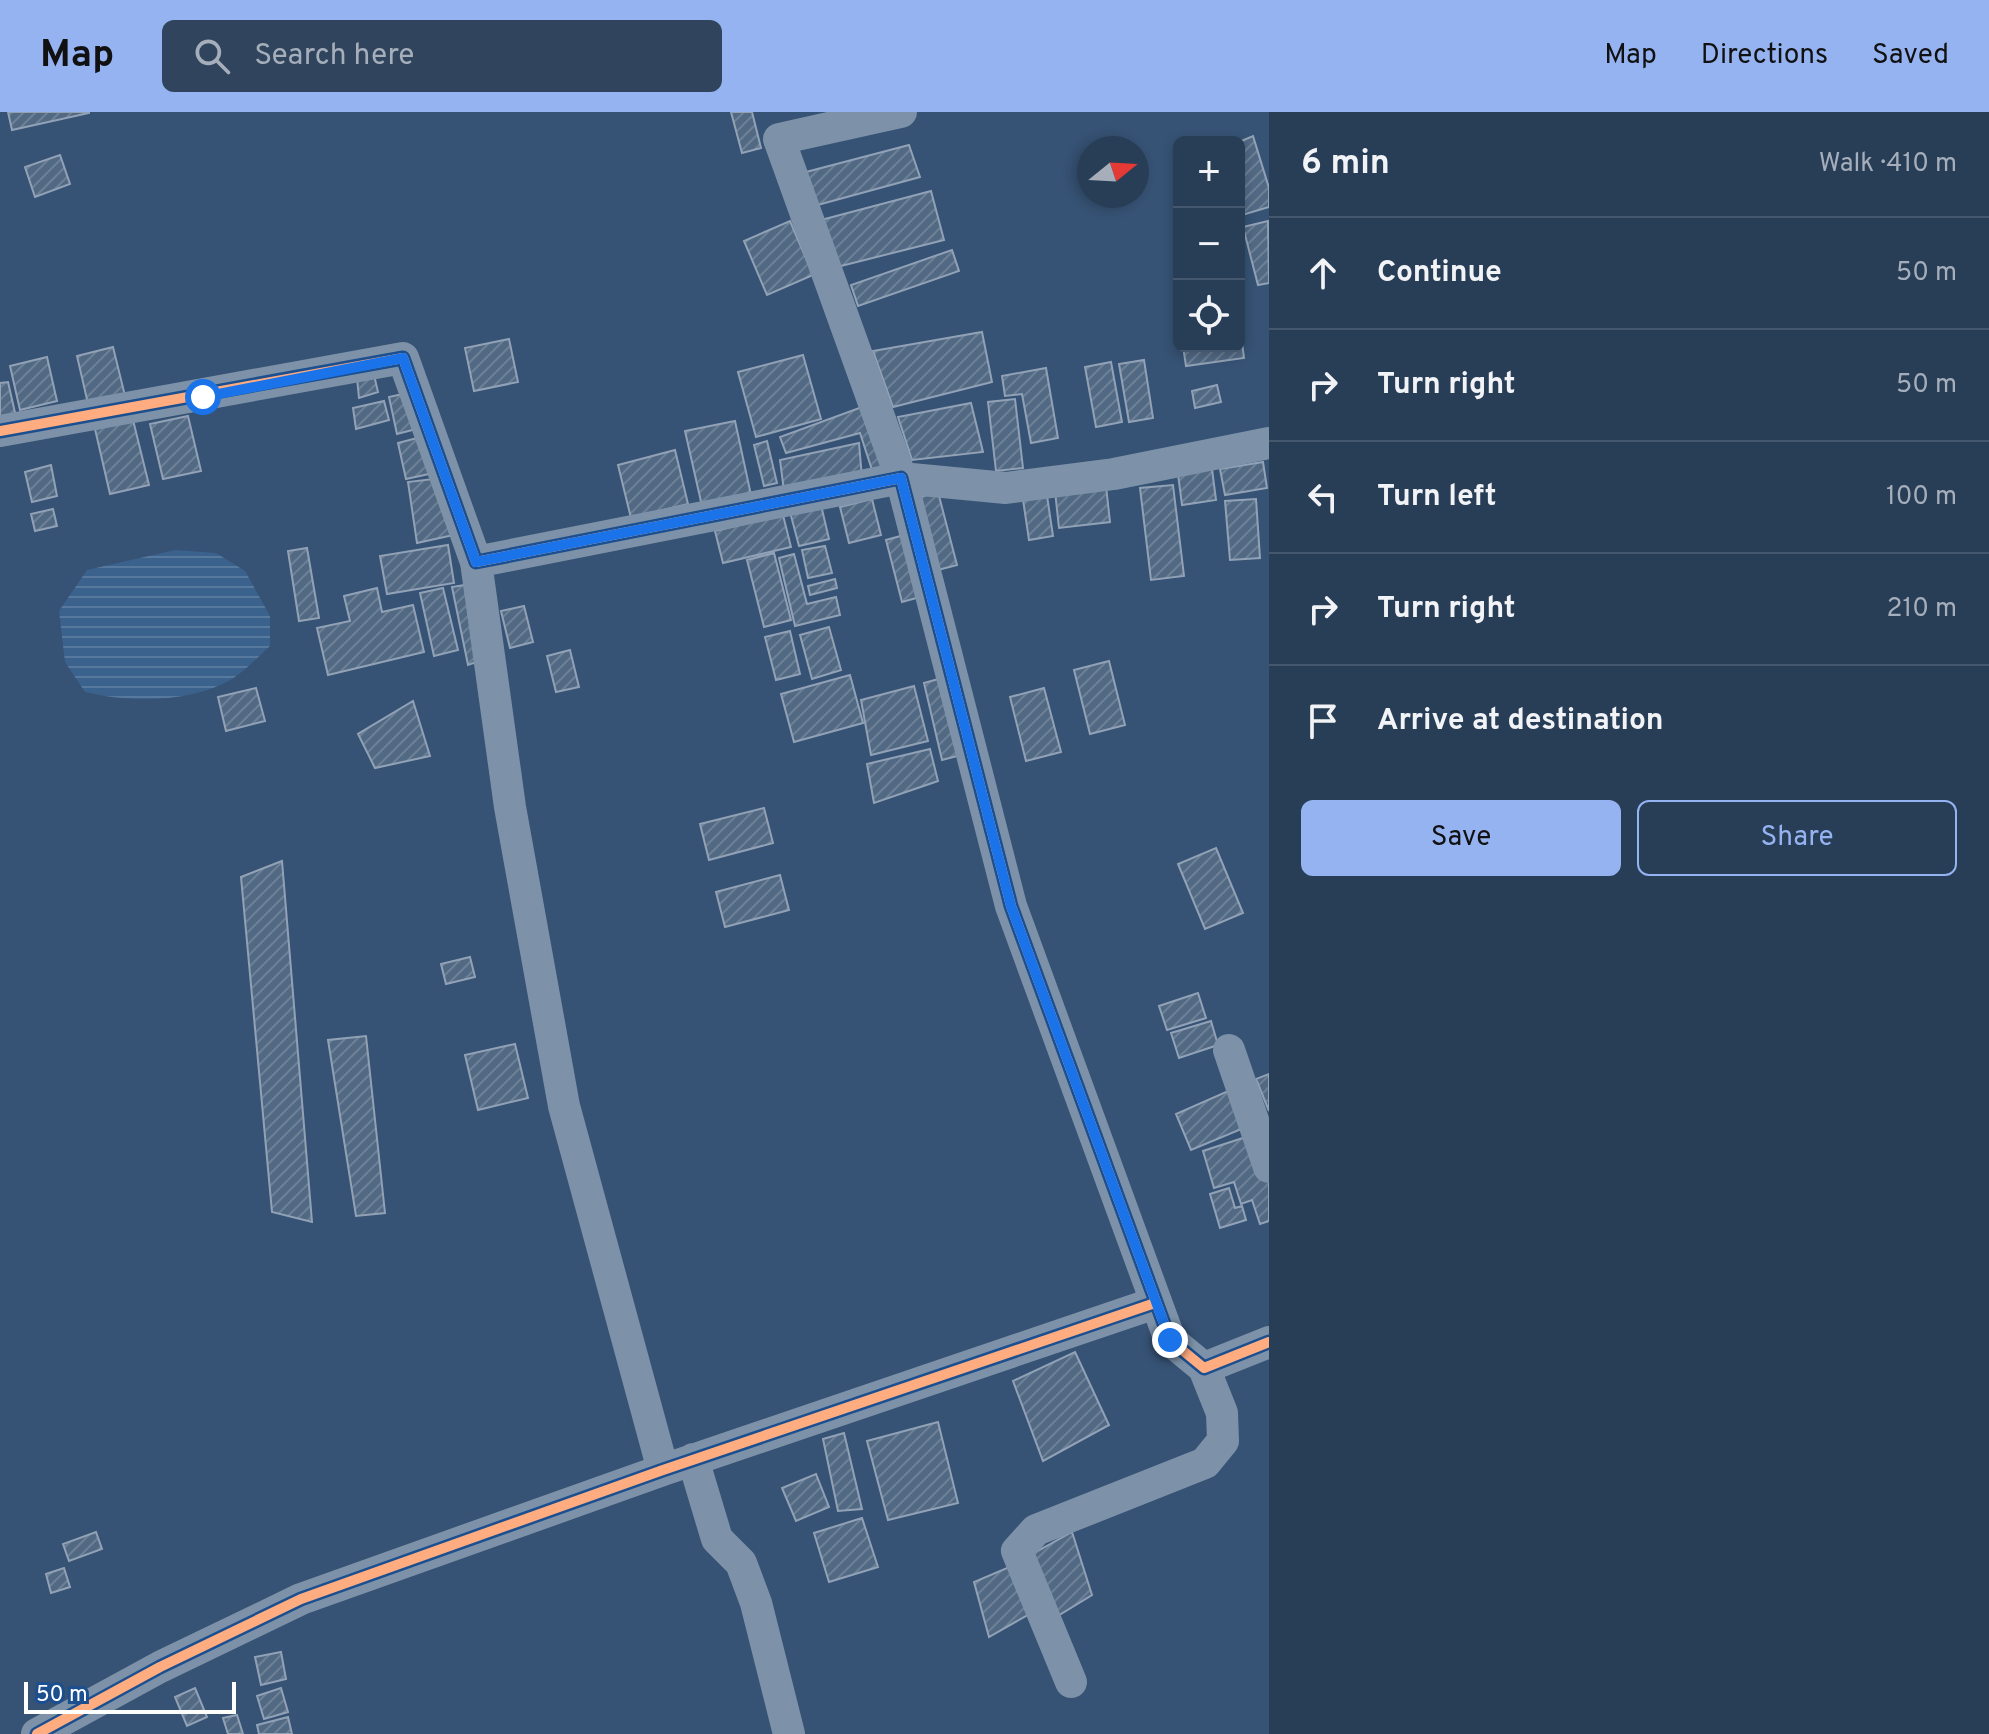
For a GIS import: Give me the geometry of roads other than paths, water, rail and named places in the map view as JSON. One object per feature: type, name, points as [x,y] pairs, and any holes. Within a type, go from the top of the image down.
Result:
[{"type":"street","points":[[901,112],[779,139],[901,478],[1011,906],[1170,1340],[1204,1368],[1222,1413],[1223,1441],[1205,1463],[1036,1530],[1017,1551],[1071,1682]]},
{"type":"street","points":[[0,431],[403,358],[476,562],[510,807],[564,1106],[663,1470]]},
{"type":"street","points":[[476,562],[901,478],[1006,488],[1114,474],[1269,443]]},
{"type":"street","points":[[1229,1050],[1269,1167]]},
{"type":"street","points":[[37,1734],[160,1667],[301,1599],[693,1459],[1155,1303]]},
{"type":"street","points":[[1204,1368],[1269,1342]]},
{"type":"street","points":[[693,1459],[717,1539],[741,1563],[756,1603],[789,1734]]},
{"type":"water","points":[[175,550],[216,553],[245,571],[270,616],[270,646],[232,679],[198,693],[140,699],[85,692],[65,662],[59,611],[87,570]]}]
